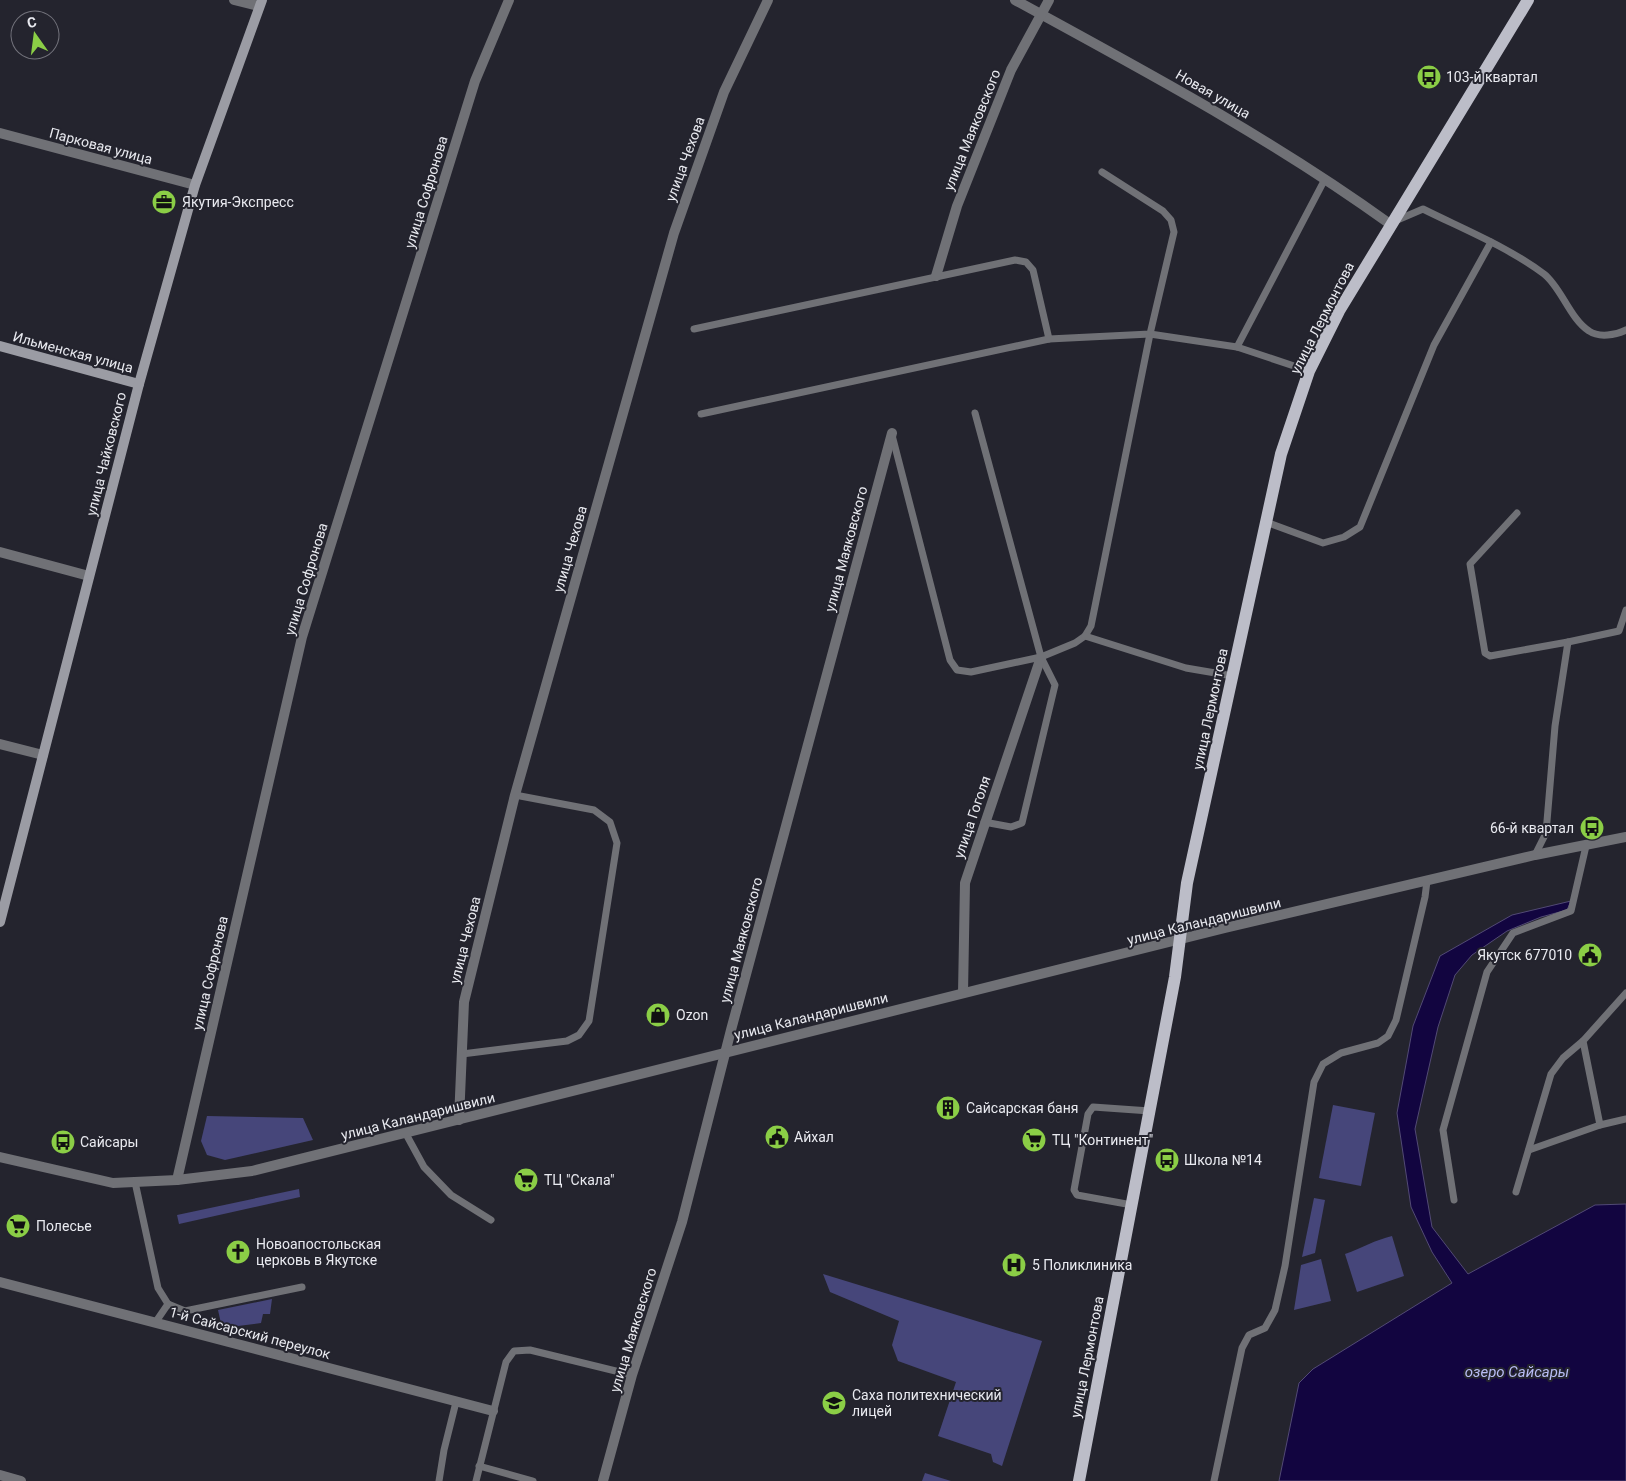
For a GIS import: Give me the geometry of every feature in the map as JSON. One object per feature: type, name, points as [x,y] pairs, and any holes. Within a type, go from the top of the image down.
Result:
[{"type":"main road","name":"улица Лермонтова","points":[[1079,1481],[1150,1111],[1180,941],[1187,883],[1281,454],[1308,371],[1339,311],[1390,224],[1528,0]]},
{"type":"main road","name":"улица Чайковского","points":[[0,922],[139,384],[195,185],[260,3]]},
{"type":"main road","name":"Ильменская улица","points":[[0,346],[139,384]]},
{"type":"street","points":[[234,0],[260,3]]},
{"type":"street","name":"улица Софронова","points":[[177,1180],[302,637],[475,81],[508,0]]},
{"type":"street","name":"улица Чехова","points":[[459,1120],[464,1002],[515,795],[674,233],[724,92],[768,0]]},
{"type":"street","name":"Новая улица","points":[[1016,0],[1226,116],[1325,178],[1390,224]]},
{"type":"street","name":"улица Маяковского","points":[[936,276],[957,206],[1011,70],[1040,13],[1049,0]]},
{"type":"street","name":"Парковая улица","points":[[0,133],[195,185]]},
{"type":"street","name":"улица Маяковского","points":[[604,1481],[632,1375],[682,1222],[725,1052],[892,433]]},
{"type":"street","points":[[0,552],[89,576]]},
{"type":"street","name":"улица Гоголя","points":[[963,993],[965,883],[1041,657]]},
{"type":"street","points":[[0,744],[43,755]]},
{"type":"street","name":"улица Каландаришвили","points":[[0,1157],[113,1183],[177,1180],[252,1171],[406,1134],[963,993],[1180,941],[1225,928],[1535,855],[1626,837]]},
{"type":"street","name":"1-й Сайсарский переулок","points":[[0,1282],[493,1411]]},
{"type":"street","points":[[0,1475],[21,1481]]},
{"type":"lane","points":[[892,433],[950,660],[957,670],[971,672],[1041,657],[1075,643],[1085,636],[1091,626],[1150,334],[1174,232],[1171,220],[1163,212],[1102,172]]},
{"type":"lane","points":[[1237,347],[1325,178]]},
{"type":"lane","points":[[1390,224],[1423,209],[1491,242],[1546,275],[1565,304],[1589,332],[1605,335],[1626,330]]},
{"type":"lane","points":[[1266,522],[1323,543],[1344,537],[1360,527],[1434,345],[1491,242]]},
{"type":"lane","points":[[694,329],[1015,260],[1026,262],[1033,270],[1049,339]]},
{"type":"lane","points":[[700,414],[1049,339],[1150,334],[1237,347],[1308,371]]},
{"type":"lane","points":[[975,413],[1041,657],[1055,684],[1022,823],[1012,827],[984,822]]},
{"type":"lane","points":[[1517,512],[1470,564],[1485,653],[1490,656],[1619,631],[1626,610]]},
{"type":"lane","points":[[1085,636],[1186,668],[1233,676]]},
{"type":"lane","points":[[1535,855],[1546,833],[1555,726],[1568,642]]},
{"type":"lane","points":[[462,1054],[567,1042],[579,1035],[589,1021],[617,843],[610,822],[594,810],[515,795]]},
{"type":"lane","points":[[1454,1200],[1443,1130],[1487,972],[1513,933],[1571,911],[1586,846]]},
{"type":"lane","points":[[1214,1481],[1242,1348],[1249,1335],[1265,1328],[1275,1310],[1285,1266],[1314,1082],[1324,1064],[1341,1053],[1378,1043],[1388,1036],[1396,1020],[1425,897],[1427,880]]},
{"type":"lane","points":[[1516,1192],[1551,1074],[1563,1058],[1582,1042],[1626,993]]},
{"type":"lane","points":[[1582,1042],[1600,1125]]},
{"type":"lane","points":[[1132,1205],[1077,1194],[1074,1190],[1088,1114],[1093,1107],[1150,1111]]},
{"type":"lane","points":[[1529,1150],[1600,1125],[1626,1119]]},
{"type":"lane","points":[[406,1134],[424,1167],[451,1195],[491,1220]]},
{"type":"lane","points":[[135,1182],[158,1288],[168,1304],[185,1311],[302,1287]]},
{"type":"lane","points":[[155,1323],[168,1304]]},
{"type":"lane","points":[[476,1481],[506,1362],[514,1351],[530,1350],[632,1375]]},
{"type":"lane","points":[[439,1481],[444,1450],[456,1402]]},
{"type":"lane","points":[[480,1466],[533,1481]]},
{"type":"shaded area","points":[[1333,1105],[1375,1113],[1361,1186],[1319,1178]]},
{"type":"shaded area","points":[[207,1116],[303,1118],[313,1140],[225,1160],[207,1155],[201,1141]]},
{"type":"shaded area","points":[[299,1189],[300,1197],[179,1224],[177,1215]]},
{"type":"shaded area","points":[[1314,1198],[1325,1200],[1315,1253],[1302,1257]]},
{"type":"shaded area","points":[[1392,1236],[1404,1276],[1357,1292],[1345,1254]]},
{"type":"shaded area","points":[[1321,1259],[1331,1301],[1294,1310],[1301,1265]]},
{"type":"shaded area","points":[[823,1274],[1042,1341],[1002,1466],[993,1462],[991,1454],[938,1436],[956,1382],[898,1361],[892,1345],[899,1321],[830,1292]]},
{"type":"shaded area","points":[[272,1299],[270,1314],[263,1314],[261,1323],[222,1328],[218,1310]]},
{"type":"shaded area","points":[[925,1473],[951,1481],[922,1481]]},
{"type":"water","name":"озеро Сайсары","points":[[1571,901],[1567,910],[1541,917],[1507,931],[1472,955],[1455,975],[1438,1027],[1415,1129],[1432,1227],[1468,1274],[1595,1205],[1626,1204],[1626,1481],[1279,1481],[1299,1383],[1313,1369],[1452,1283],[1432,1252],[1411,1207],[1397,1113],[1413,1026],[1440,956],[1512,915]]},
{"type":"place","name":"103-й квартал","points":[[1429,77]]},
{"type":"place","name":"Якутия-Экспресс","points":[[164,202]]},
{"type":"place","name":"66-й квартал","points":[[1592,828]]},
{"type":"place","name":"Якутск 677010","points":[[1590,955]]},
{"type":"place","name":"Ozon","points":[[658,1015]]},
{"type":"place","name":"Сайсарская баня","points":[[948,1108]]},
{"type":"place","name":"Айхал","points":[[777,1137]]},
{"type":"place","name":"ТЦ \"Континент\"","points":[[1034,1140]]},
{"type":"place","name":"Сайсары","points":[[63,1142]]},
{"type":"place","name":"Школа №14","points":[[1167,1160]]},
{"type":"place","name":"ТЦ \"Скала\"","points":[[526,1180]]},
{"type":"place","name":"Полесье","points":[[18,1226]]},
{"type":"place","name":"Новоапостольская церковь в Якутске","points":[[238,1252]]},
{"type":"place","name":"5 Поликлиника","points":[[1014,1265]]},
{"type":"place","name":"Саха политехнический лицей","points":[[834,1403]]}]
